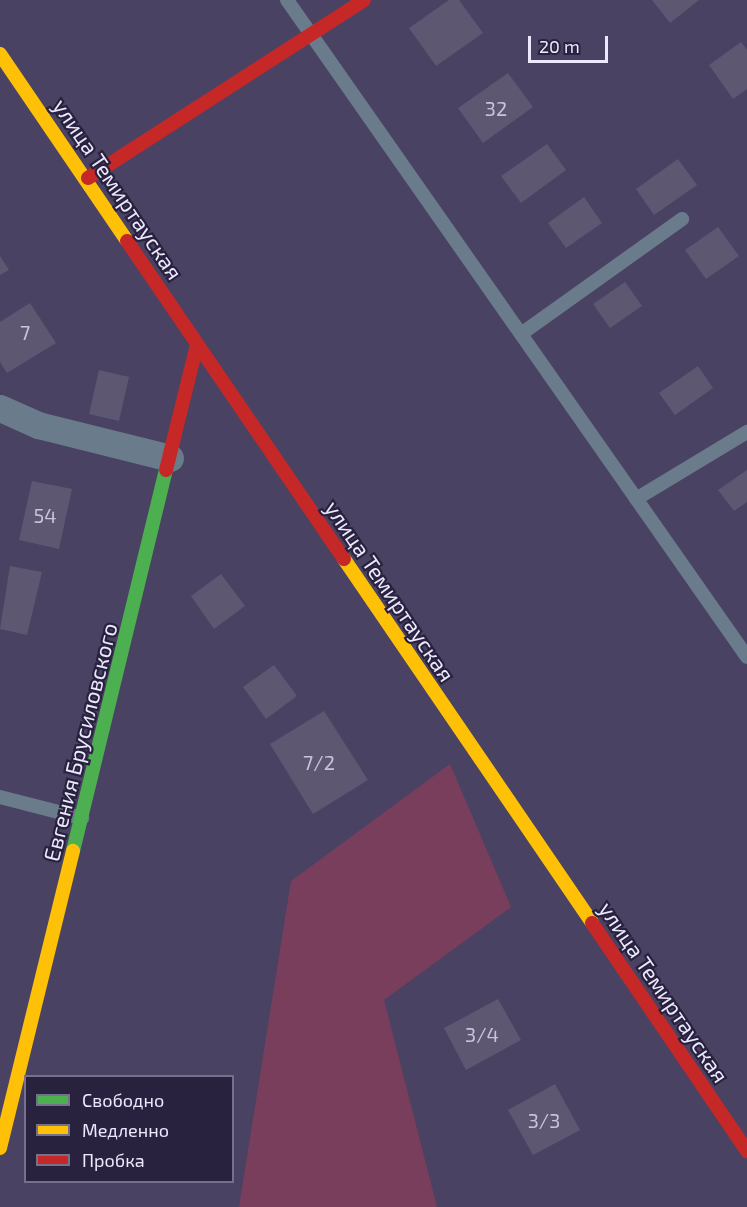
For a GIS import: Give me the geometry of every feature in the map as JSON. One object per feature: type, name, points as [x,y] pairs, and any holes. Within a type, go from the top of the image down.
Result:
[{"type":"street","points":[[88,178],[312,36],[364,0]]},
{"type":"street","name":"улица Темиртауская","points":[[0,54],[88,178],[197,345],[747,1151]]},
{"type":"street","name":"Евгения Брусиловского","points":[[0,1148],[83,818],[197,345]]},
{"type":"street","points":[[0,408],[38,425],[170,458]]},
{"type":"lane","points":[[287,0],[747,657]]},
{"type":"lane","points":[[521,334],[682,219]]},
{"type":"lane","points":[[636,499],[747,432]]},
{"type":"lane","points":[[0,797],[83,818]]},
{"type":"shaded area","points":[[450,764],[511,907],[384,1000],[437,1207],[239,1207],[291,881]]},
{"type":"building","points":[[449,0],[459,0],[483,33],[436,66],[409,28]]},
{"type":"building","points":[[652,0],[699,0],[670,23]]},
{"type":"building","points":[[741,42],[747,50],[747,89],[733,99],[709,65]]},
{"type":"building","points":[[508,73],[533,107],[483,143],[458,108]]},
{"type":"building","points":[[547,144],[566,170],[521,203],[501,176]]},
{"type":"building","points":[[678,159],[697,185],[654,215],[636,189]]},
{"type":"building","points":[[584,197],[602,223],[566,248],[548,223]]},
{"type":"building","points":[[718,227],[739,256],[706,279],[685,250]]},
{"type":"building","points":[[0,256],[9,270],[0,275]]},
{"type":"building","points":[[625,282],[642,306],[610,328],[593,304]]},
{"type":"building","points":[[30,303],[56,343],[7,373],[0,362],[0,322]]},
{"type":"building","points":[[698,366],[713,388],[675,415],[659,393]]},
{"type":"building","points":[[99,370],[129,377],[119,421],[89,414]]},
{"type":"building","points":[[747,470],[747,502],[734,511],[718,490]]},
{"type":"building","points":[[32,481],[72,489],[59,549],[19,540]]},
{"type":"building","points":[[10,566],[42,572],[27,635],[0,629]]},
{"type":"building","points":[[221,574],[245,606],[214,629],[191,596]]},
{"type":"building","points":[[274,665],[297,696],[266,719],[243,687]]},
{"type":"building","points":[[324,711],[368,780],[313,814],[270,744]]},
{"type":"building","points":[[498,999],[521,1040],[466,1070],[444,1028]]},
{"type":"building","points":[[555,1084],[580,1130],[533,1155],[508,1110]]},
{"type":"traffic: fast","points":[[73,851],[166,470]]},
{"type":"traffic: slow","points":[[0,54],[127,241]]},
{"type":"traffic: slow","points":[[344,559],[592,923]]},
{"type":"traffic: slow","points":[[0,1148],[73,851]]},
{"type":"traffic: jam","points":[[88,178],[364,0]]},
{"type":"traffic: jam","points":[[127,241],[344,559]]},
{"type":"traffic: jam","points":[[166,470],[197,345]]},
{"type":"traffic: jam","points":[[592,923],[747,1151]]}]
